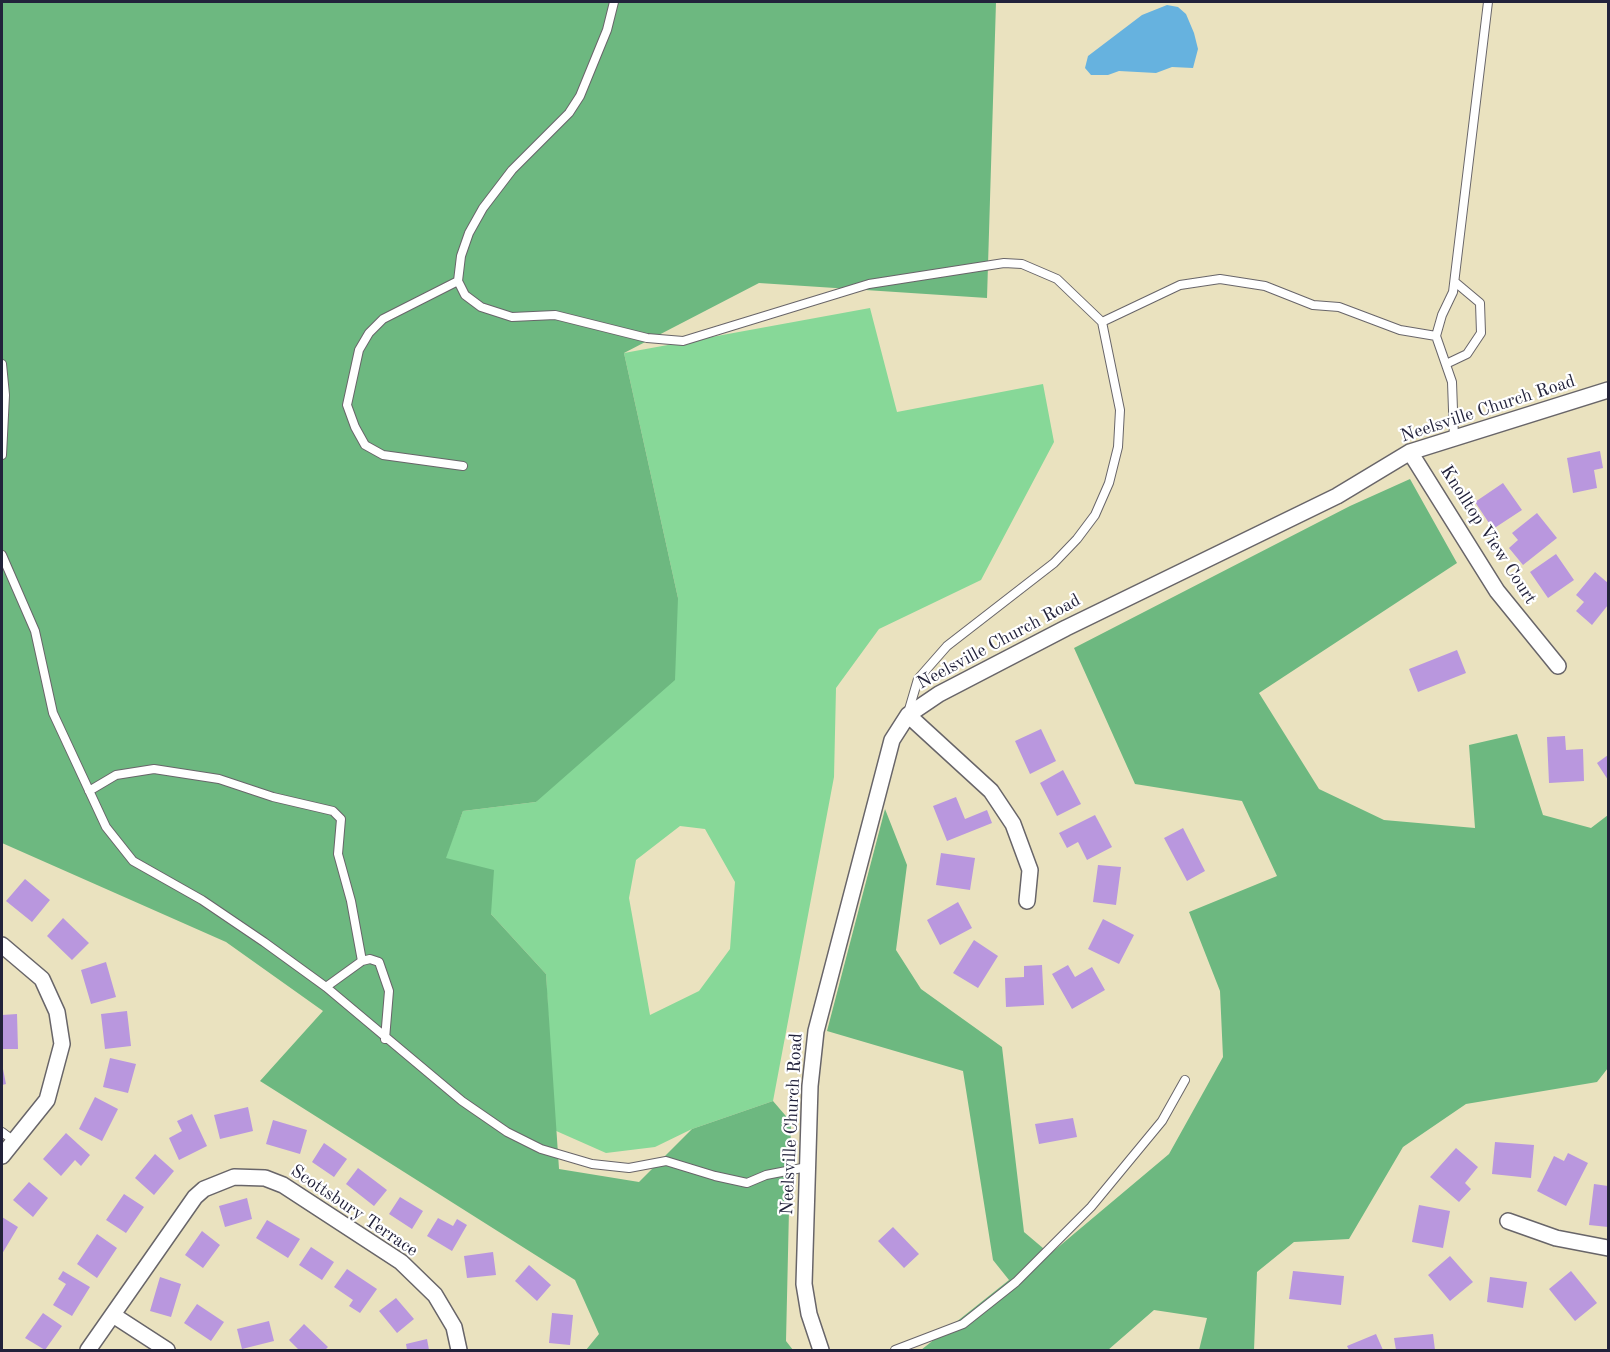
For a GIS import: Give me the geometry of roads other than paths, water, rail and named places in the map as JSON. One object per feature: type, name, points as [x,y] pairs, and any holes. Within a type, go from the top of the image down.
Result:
[{"type":"street","name":"Neelsville Church Road","points":[[821,1350],[808,1314],[804,1284],[810,1086],[816,1031],[892,740],[908,715],[939,694],[1066,628],[1337,496],[1410,452],[1608,390]]},
{"type":"street","name":"Knolltop View Court","points":[[1410,452],[1497,591],[1558,666]]},
{"type":"street","points":[[908,715],[991,791],[1013,824],[1030,870],[1027,901]]},
{"type":"street","points":[[2,945],[42,979],[57,1011],[62,1044],[47,1100],[8,1136],[2,1156]]},
{"type":"street","name":"Scottsbury Terrace","points":[[87,1350],[195,1197],[204,1189],[234,1177],[265,1178],[282,1185],[401,1262],[435,1295],[454,1327],[459,1350]]},
{"type":"street","points":[[1508,1221],[1556,1238],[1608,1248]]},
{"type":"street","points":[[113,1314],[167,1350]]},
{"type":"lane","points":[[614,2],[607,30],[580,96],[569,113],[512,170],[483,208],[467,241],[458,281],[465,295],[481,307],[512,317],[555,315],[646,338],[683,341],[869,284],[1004,263],[1022,264],[1057,279],[1102,321],[1120,419],[1119,447],[1112,474],[1095,515],[1077,539],[1054,563],[947,645],[918,679],[908,715]]},
{"type":"lane","points":[[1454,438],[1452,382],[1436,336],[1455,282],[1488,2]]},
{"type":"lane","points":[[1102,321],[1180,285],[1220,279],[1265,286],[1313,305],[1339,307],[1400,330],[1436,336]]},
{"type":"lane","points":[[458,281],[383,319],[369,333],[358,350],[347,405],[354,427],[365,445],[383,455],[463,466]]},
{"type":"lane","points":[[1446,363],[1467,354],[1481,333],[1480,303],[1455,282]]},
{"type":"lane","points":[[2,364],[5,395],[2,454]]},
{"type":"lane","points":[[2,555],[32,622],[53,713],[106,827],[133,861],[202,900],[326,987],[462,1101],[507,1132],[541,1149],[592,1164],[629,1168],[666,1161],[747,1183],[766,1175],[807,1167]]},
{"type":"lane","points":[[88,791],[116,775],[154,770],[219,779],[273,797],[333,811],[341,819],[338,854],[351,901],[362,961]]},
{"type":"lane","points":[[326,987],[362,961],[369,959],[379,962],[387,981],[389,1001],[386,1039]]},
{"type":"lane","points":[[895,1350],[935,1337],[963,1324],[1016,1281],[1091,1207],[1162,1121],[1185,1080]]},
{"type":"water","points":[[1167,5],[1178,7],[1186,14],[1194,33],[1198,49],[1193,68],[1172,67],[1156,73],[1119,71],[1108,75],[1091,75],[1085,68],[1088,56],[1142,15]]}]
